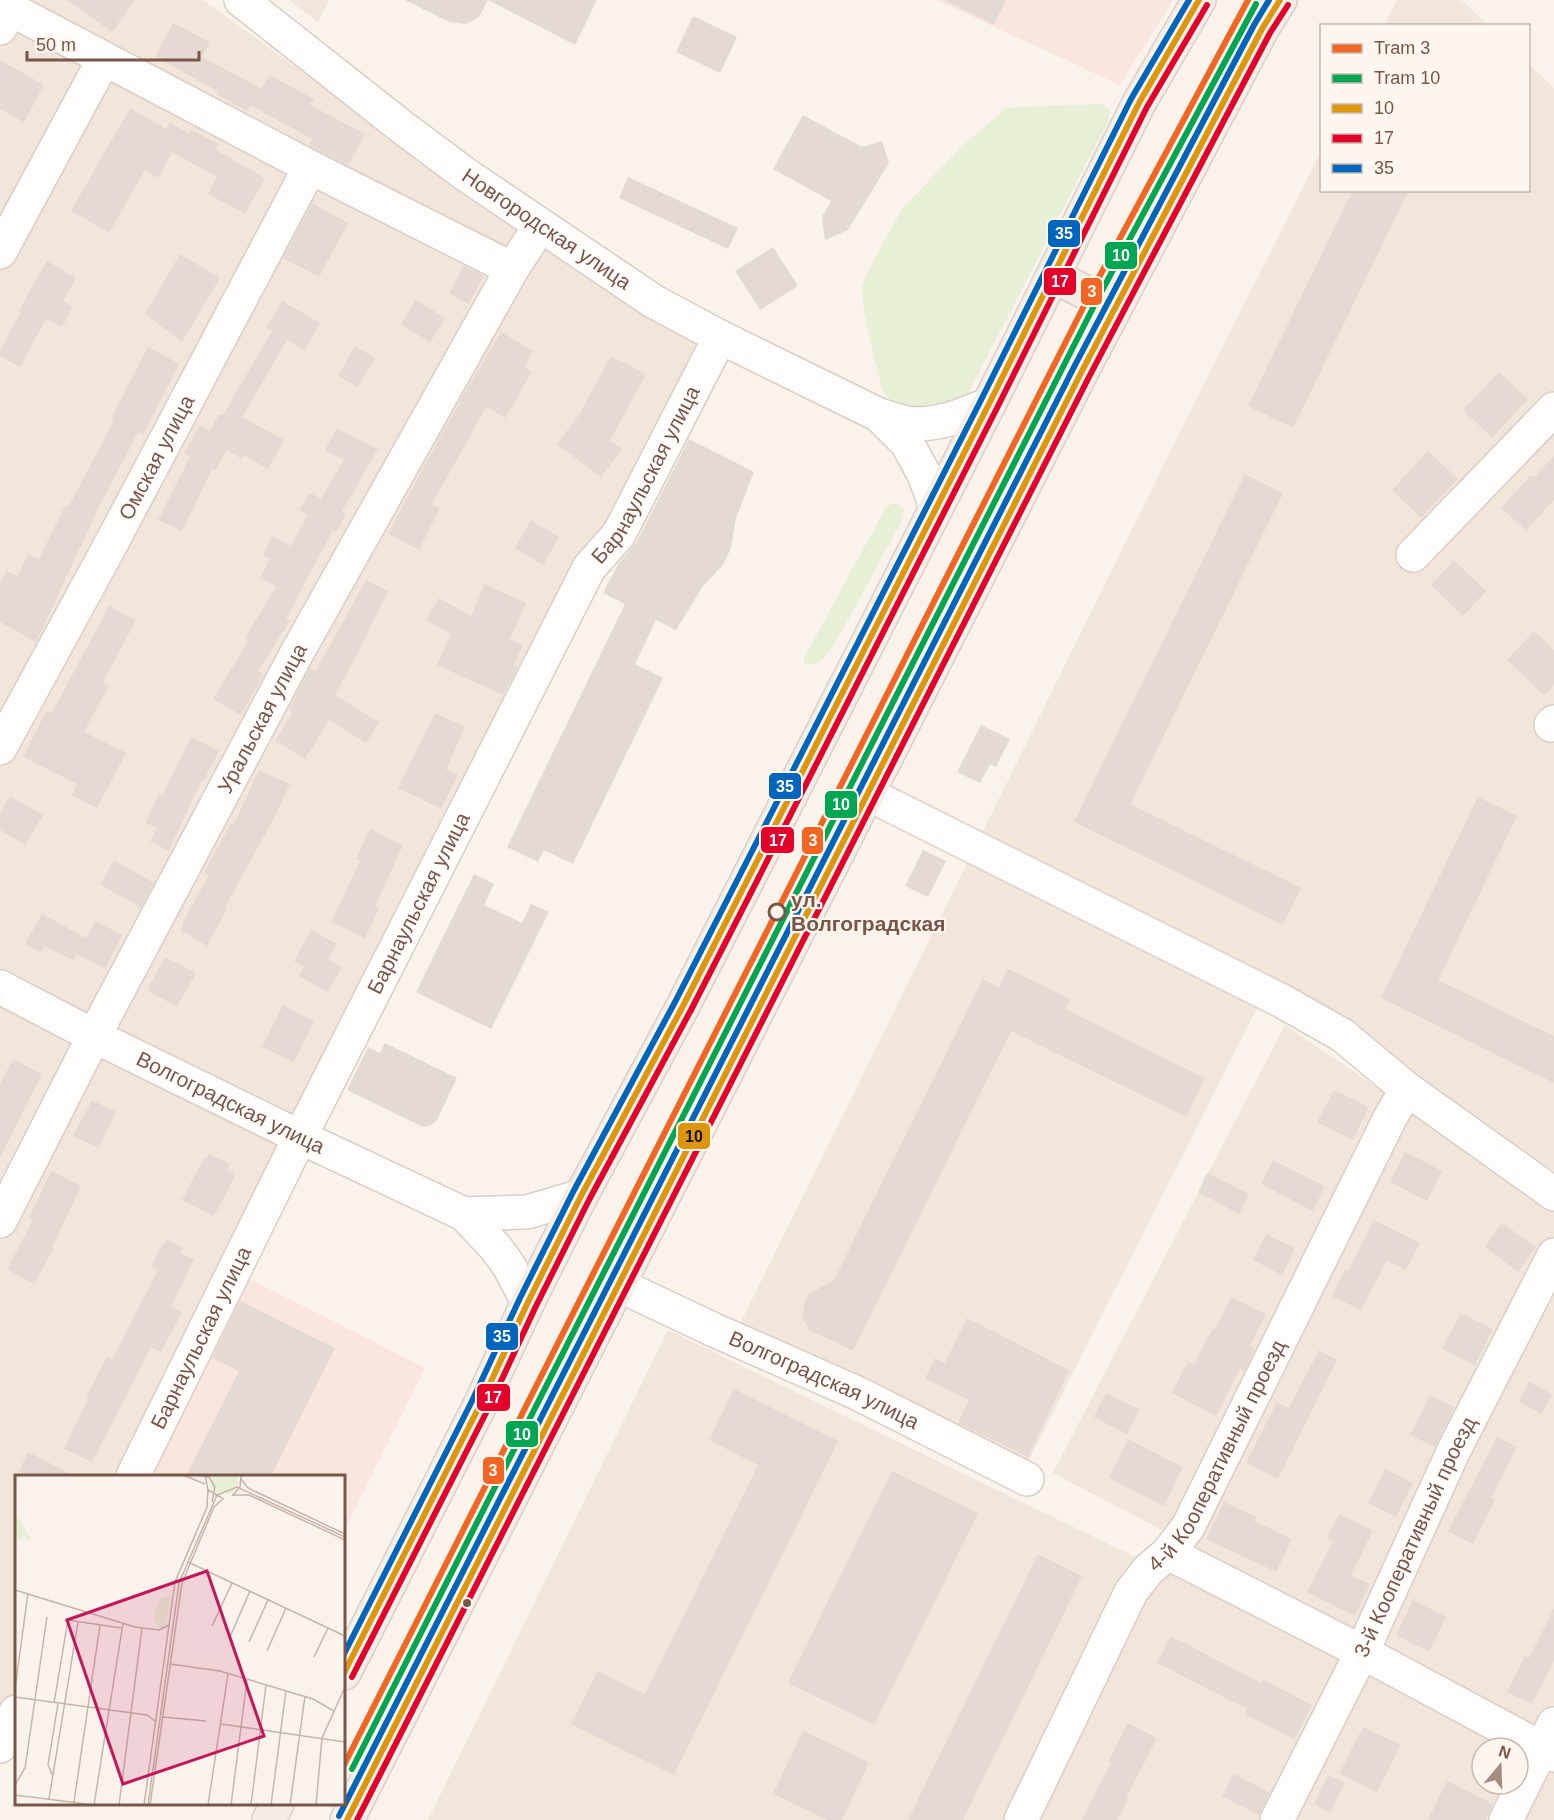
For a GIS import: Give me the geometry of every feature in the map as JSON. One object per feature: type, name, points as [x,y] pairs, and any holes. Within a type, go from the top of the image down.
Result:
[{"type":"main road","points":[[345,1671],[480,1406],[528,1302],[581,1196],[683,1006],[1054,276],[1139,103],[1199,0]]},
{"type":"main road","points":[[347,1820],[1115,308],[1256,39],[1280,0]]},
{"type":"main road","points":[[1054,276],[1115,308]]},
{"type":"main road","points":[[269,1820],[276,1805]]},
{"type":"street","name":"Новгородская улица","points":[[241,0],[465,174],[653,301],[720,337],[879,415]]},
{"type":"street","points":[[5,19],[104,59],[512,269]]},
{"type":"street","points":[[0,252],[104,59]]},
{"type":"street","name":"Омская улица","points":[[0,748],[310,167]]},
{"type":"street","name":"Уральская улица","points":[[0,1221],[94,1036],[298,651],[512,269],[540,226]]},
{"type":"street","name":"Барнаульская улица","points":[[133,1475],[300,1137],[589,568],[619,534],[720,337]]},
{"type":"street","points":[[879,415],[907,423],[933,424],[989,404]]},
{"type":"street","points":[[1413,555],[1554,409]]},
{"type":"street","points":[[879,415],[907,443],[924,474],[936,507]]},
{"type":"street","points":[[868,794],[1282,1001],[1342,1035],[1407,1089],[1554,1194]]},
{"type":"street","name":"Волгоградская улица","points":[[0,987],[300,1137],[464,1214],[496,1248],[509,1266],[528,1302]]},
{"type":"street","name":"4-й Кооперативный проезд","points":[[1021,1820],[1131,1592],[1148,1570],[1168,1553],[1188,1527],[1385,1128],[1407,1089]]},
{"type":"street","name":"Волгоградская улица","points":[[464,1214],[527,1212],[581,1196]]},
{"type":"street","name":"3-й Кооперативный проезд","points":[[1277,1820],[1362,1652],[1454,1450],[1554,1255]]},
{"type":"street","name":"Волгоградская улица","points":[[619,1285],[857,1393],[1027,1479]]},
{"type":"street","points":[[1168,1553],[1362,1652],[1550,1743],[1506,1820]]},
{"type":"street","points":[[0,1746],[15,1714]]},
{"type":"shaded area","points":[[0,0],[203,0],[485,204],[697,342],[637,474],[127,1475],[15,1475],[15,1704],[0,1736]]},
{"type":"shaded area","points":[[289,0],[329,0],[318,22]]},
{"type":"shaded area","points":[[936,0],[1173,0],[1120,85]]},
{"type":"shaded area","points":[[1397,0],[1461,0],[1487,24],[1385,24]]},
{"type":"shaded area","points":[[1530,65],[1554,88],[1554,1171],[1271,980],[1026,1466],[738,1328],[1320,153],[1320,192],[1530,192]]},
{"type":"shaded area","points":[[1285,1025],[1554,1208],[1554,1820],[1031,1820],[1168,1533],[1053,1473]]},
{"type":"shaded area","points":[[246,1277],[425,1368],[345,1530],[345,1475],[148,1475]]},
{"type":"shaded area","points":[[668,1330],[1135,1557],[1010,1820],[428,1820]]},
{"type":"green space","points":[[1101,104],[1110,110],[1109,120],[965,400],[928,416],[892,404],[882,389],[864,314],[862,286],[869,268],[902,209],[959,149],[1006,108]]},
{"type":"green space","points":[[891,504],[897,504],[904,509],[903,519],[837,640],[824,658],[816,664],[804,663],[804,658],[885,509]]},
{"type":"building","points":[[67,0],[135,0],[112,32]]},
{"type":"building","points":[[405,0],[488,0],[479,17],[466,24],[449,22]]},
{"type":"building","points":[[488,0],[597,0],[575,45]]},
{"type":"building","points":[[944,0],[1006,0],[994,25]]},
{"type":"building","points":[[693,16],[737,37],[720,73],[676,52]]},
{"type":"building","points":[[173,23],[210,42],[202,57],[262,89],[269,75],[314,99],[310,105],[365,134],[348,165],[309,145],[312,139],[250,105],[247,111],[216,94],[218,91],[155,57]]},
{"type":"building","points":[[0,60],[44,85],[24,122],[0,109]]},
{"type":"building","points":[[130,108],[166,129],[170,123],[189,133],[190,129],[219,144],[216,150],[265,178],[245,214],[208,194],[217,177],[172,152],[158,178],[145,170],[109,233],[71,211]]},
{"type":"building","points":[[803,115],[862,147],[882,141],[889,163],[848,230],[825,240],[822,217],[831,201],[773,169]]},
{"type":"building","points":[[628,177],[738,228],[728,249],[619,198]]},
{"type":"building","points":[[1352,192],[1408,192],[1293,428],[1248,406]]},
{"type":"building","points":[[312,203],[348,223],[319,277],[283,258]]},
{"type":"building","points":[[773,247],[798,286],[760,310],[735,271]]},
{"type":"building","points":[[180,254],[220,278],[182,342],[145,314]]},
{"type":"building","points":[[47,261],[76,278],[63,301],[73,306],[62,327],[46,319],[20,367],[0,356],[0,351],[21,312],[19,310]]},
{"type":"building","points":[[464,266],[484,276],[468,304],[449,293]]},
{"type":"building","points":[[416,300],[445,318],[430,342],[401,324]]},
{"type":"building","points":[[282,301],[320,323],[305,350],[287,340],[242,417],[284,440],[268,469],[244,455],[242,459],[227,450],[215,471],[212,469],[182,531],[158,520],[190,457],[184,453],[200,425],[210,431],[219,414],[223,415],[272,331],[266,328]]},
{"type":"building","points":[[501,332],[533,351],[524,367],[532,372],[505,418],[486,407],[432,504],[440,508],[419,550],[388,534],[464,394]]},
{"type":"building","points":[[355,346],[375,358],[358,387],[338,376]]},
{"type":"building","points":[[148,347],[179,364],[143,435],[138,432],[100,505],[36,642],[0,622],[0,584],[6,571],[18,576],[28,554],[39,559],[66,504],[69,506],[114,420],[111,419]]},
{"type":"building","points":[[611,356],[646,374],[610,440],[622,449],[601,477],[557,444],[579,415]]},
{"type":"building","points":[[1499,372],[1528,399],[1492,438],[1463,410]]},
{"type":"building","points":[[337,428],[378,449],[342,511],[346,515],[336,532],[333,530],[286,619],[290,621],[258,671],[264,674],[241,715],[213,699],[249,640],[245,638],[277,586],[260,578],[270,559],[263,556],[272,536],[291,546],[308,515],[299,510],[310,493],[321,499],[344,460],[325,450]]},
{"type":"building","points":[[689,439],[754,472],[736,518],[731,548],[723,565],[703,586],[676,630],[656,620],[635,664],[663,678],[573,864],[544,850],[538,862],[507,847],[625,604],[603,593],[618,564],[636,543]]},
{"type":"building","points":[[1428,451],[1458,479],[1421,518],[1392,490]]},
{"type":"building","points":[[1554,456],[1554,500],[1526,530],[1501,508],[1531,475],[1534,477]]},
{"type":"building","points":[[1245,474],[1283,493],[1130,804],[1301,888],[1283,925],[1074,822]]},
{"type":"building","points":[[531,520],[559,537],[543,565],[515,548]]},
{"type":"building","points":[[1454,560],[1486,591],[1463,616],[1431,585]]},
{"type":"building","points":[[366,580],[388,591],[335,695],[379,722],[366,743],[329,720],[305,759],[275,741],[293,712],[289,709],[310,668],[316,671]]},
{"type":"building","points":[[485,584],[526,603],[510,639],[523,645],[514,665],[518,667],[503,695],[437,665],[451,634],[426,620],[439,598],[471,616]]},
{"type":"building","points":[[109,606],[136,620],[103,682],[109,685],[84,732],[126,753],[97,808],[72,795],[77,784],[23,757],[46,711],[52,713]]},
{"type":"building","points":[[1534,631],[1554,650],[1554,685],[1544,695],[1507,660]]},
{"type":"building","points":[[435,713],[465,727],[446,769],[458,775],[441,809],[398,788]]},
{"type":"building","points":[[981,725],[1010,739],[996,767],[990,764],[980,783],[957,772]]},
{"type":"building","points":[[191,737],[219,751],[203,782],[201,781],[169,851],[150,841],[157,828],[146,823],[159,793],[162,795]]},
{"type":"building","points":[[259,770],[290,784],[207,946],[180,930],[209,875],[204,872],[231,823],[234,824]]},
{"type":"building","points":[[10,796],[43,815],[25,845],[0,830],[0,813]]},
{"type":"building","points":[[1478,797],[1517,816],[1438,980],[1554,1036],[1554,1083],[1381,998]]},
{"type":"building","points":[[370,829],[403,845],[375,906],[379,908],[365,938],[331,922],[360,861],[356,859]]},
{"type":"building","points":[[923,850],[946,861],[928,897],[905,886]]},
{"type":"building","points":[[114,860],[154,883],[141,908],[100,884]]},
{"type":"building","points":[[474,874],[494,884],[484,905],[522,923],[531,904],[549,912],[491,1029],[416,992]]},
{"type":"building","points":[[42,914],[86,938],[95,921],[122,935],[105,969],[76,954],[73,960],[44,946],[40,953],[25,944]]},
{"type":"building","points":[[311,930],[337,944],[328,959],[342,967],[328,992],[299,976],[304,967],[294,961]]},
{"type":"building","points":[[165,957],[196,973],[177,1007],[147,990]]},
{"type":"building","points":[[1008,969],[1070,999],[1065,1009],[1205,1078],[1186,1117],[1011,1031],[853,1351],[810,1330],[803,1320],[804,1303],[809,1294],[834,1280],[983,979],[999,987]]},
{"type":"building","points":[[283,1005],[314,1021],[294,1062],[262,1047]]},
{"type":"building","points":[[385,1043],[457,1078],[437,1120],[431,1125],[423,1127],[347,1090],[368,1047],[380,1053]]},
{"type":"building","points":[[13,1059],[42,1074],[0,1157],[0,1085]]},
{"type":"building","points":[[1334,1090],[1369,1107],[1353,1140],[1317,1122]]},
{"type":"building","points":[[92,1100],[116,1112],[98,1148],[73,1136]]},
{"type":"building","points":[[1405,1152],[1442,1171],[1427,1201],[1390,1182]]},
{"type":"building","points":[[209,1154],[230,1164],[227,1170],[236,1174],[214,1216],[182,1200],[204,1158],[206,1159]]},
{"type":"building","points":[[1273,1160],[1325,1186],[1313,1211],[1261,1184]]},
{"type":"building","points":[[51,1171],[81,1186],[52,1247],[54,1248],[34,1284],[7,1269],[33,1220],[29,1218]]},
{"type":"building","points":[[1207,1173],[1249,1194],[1239,1214],[1198,1192]]},
{"type":"building","points":[[1374,1220],[1420,1243],[1406,1270],[1387,1260],[1361,1310],[1332,1296],[1345,1269],[1348,1271]]},
{"type":"building","points":[[1502,1223],[1536,1247],[1518,1272],[1485,1247]]},
{"type":"building","points":[[1266,1234],[1295,1248],[1282,1275],[1253,1260]]},
{"type":"building","points":[[167,1239],[183,1247],[180,1253],[194,1259],[171,1306],[182,1312],[161,1352],[151,1347],[92,1462],[64,1449],[107,1356],[113,1359],[158,1270],[151,1267]]},
{"type":"building","points":[[1231,1297],[1266,1314],[1250,1346],[1255,1349],[1244,1371],[1240,1368],[1216,1416],[1172,1393],[1188,1362],[1194,1365]]},
{"type":"building","points":[[240,1301],[335,1348],[272,1475],[187,1475],[239,1371],[212,1358]]},
{"type":"building","points":[[1461,1313],[1493,1329],[1475,1365],[1442,1349]]},
{"type":"building","points":[[967,1318],[1069,1370],[1028,1457],[958,1423],[969,1400],[925,1379],[935,1358],[945,1363]]},
{"type":"building","points":[[1319,1350],[1337,1360],[1278,1479],[1246,1463],[1277,1402],[1289,1408]]},
{"type":"building","points":[[1529,1382],[1552,1394],[1542,1414],[1519,1402]]},
{"type":"building","points":[[734,1389],[838,1441],[674,1775],[571,1724],[598,1671],[645,1694],[758,1465],[709,1440]]},
{"type":"building","points":[[1106,1393],[1139,1409],[1127,1434],[1094,1417]]},
{"type":"building","points":[[1430,1395],[1455,1407],[1435,1447],[1410,1435]]},
{"type":"building","points":[[1497,1437],[1517,1447],[1491,1498],[1495,1500],[1473,1544],[1448,1531]]},
{"type":"building","points":[[1128,1439],[1183,1467],[1164,1506],[1109,1478]]},
{"type":"building","points":[[28,1452],[73,1475],[28,1475],[19,1471]]},
{"type":"building","points":[[1385,1469],[1413,1483],[1396,1517],[1368,1503]]},
{"type":"building","points":[[892,1471],[978,1513],[874,1725],[788,1683]]},
{"type":"building","points":[[1224,1502],[1256,1517],[1254,1521],[1292,1539],[1276,1572],[1206,1539]]},
{"type":"building","points":[[1339,1514],[1373,1530],[1351,1575],[1370,1584],[1355,1616],[1307,1592],[1333,1541],[1327,1538]]},
{"type":"building","points":[[1038,1554],[1082,1576],[963,1820],[908,1820]]},
{"type":"building","points":[[1413,1600],[1446,1617],[1429,1652],[1396,1635]]},
{"type":"building","points":[[1554,1608],[1554,1661],[1532,1704],[1507,1692],[1525,1656],[1529,1658]]},
{"type":"building","points":[[1171,1636],[1261,1683],[1262,1679],[1312,1705],[1294,1739],[1244,1714],[1247,1709],[1157,1663]]},
{"type":"building","points":[[1128,1723],[1157,1738],[1117,1820],[1082,1820],[1111,1763],[1108,1762]]},
{"type":"building","points":[[1363,1727],[1401,1745],[1377,1792],[1339,1774]]},
{"type":"building","points":[[803,1731],[869,1762],[842,1820],[828,1820],[773,1794]]},
{"type":"building","points":[[1234,1774],[1270,1793],[1259,1815],[1222,1796]]},
{"type":"building","points":[[1328,1775],[1345,1783],[1330,1813],[1314,1804]]},
{"type":"building","points":[[1447,1781],[1470,1792],[1470,1796],[1477,1796],[1493,1804],[1486,1820],[1428,1820]]},
{"type":"tram line","name":"3","points":[[345,1763],[1090,294],[1248,0]]},
{"type":"tram line","name":"10","points":[[352,1769],[1098,298],[1256,4]]},
{"type":"transit line","name":"35","points":[[345,1652],[472,1401],[573,1192],[675,1002],[746,863],[1131,99],[1189,0]]},
{"type":"transit line","name":"10","points":[[345,1671],[480,1405],[581,1196],[683,1006],[754,867],[1139,103],[1199,0]]},
{"type":"transit line","name":"35","points":[[345,1804],[1074,367],[1269,0]]},
{"type":"transit line","name":"10","points":[[347,1820],[1082,371],[1262,29],[1280,0]]},
{"type":"transit line","name":"17","points":[[352,1677],[488,1409],[589,1200],[691,1010],[762,871],[1147,107],[1207,5]]},
{"type":"transit line","name":"17","points":[[357,1820],[1090,375],[1270,33],[1288,5]]},
{"type":"transit line","name":"35","points":[[339,1816],[345,1805]]},
{"type":"place","name":"ул. Волгоградская","points":[[777,912]]}]
